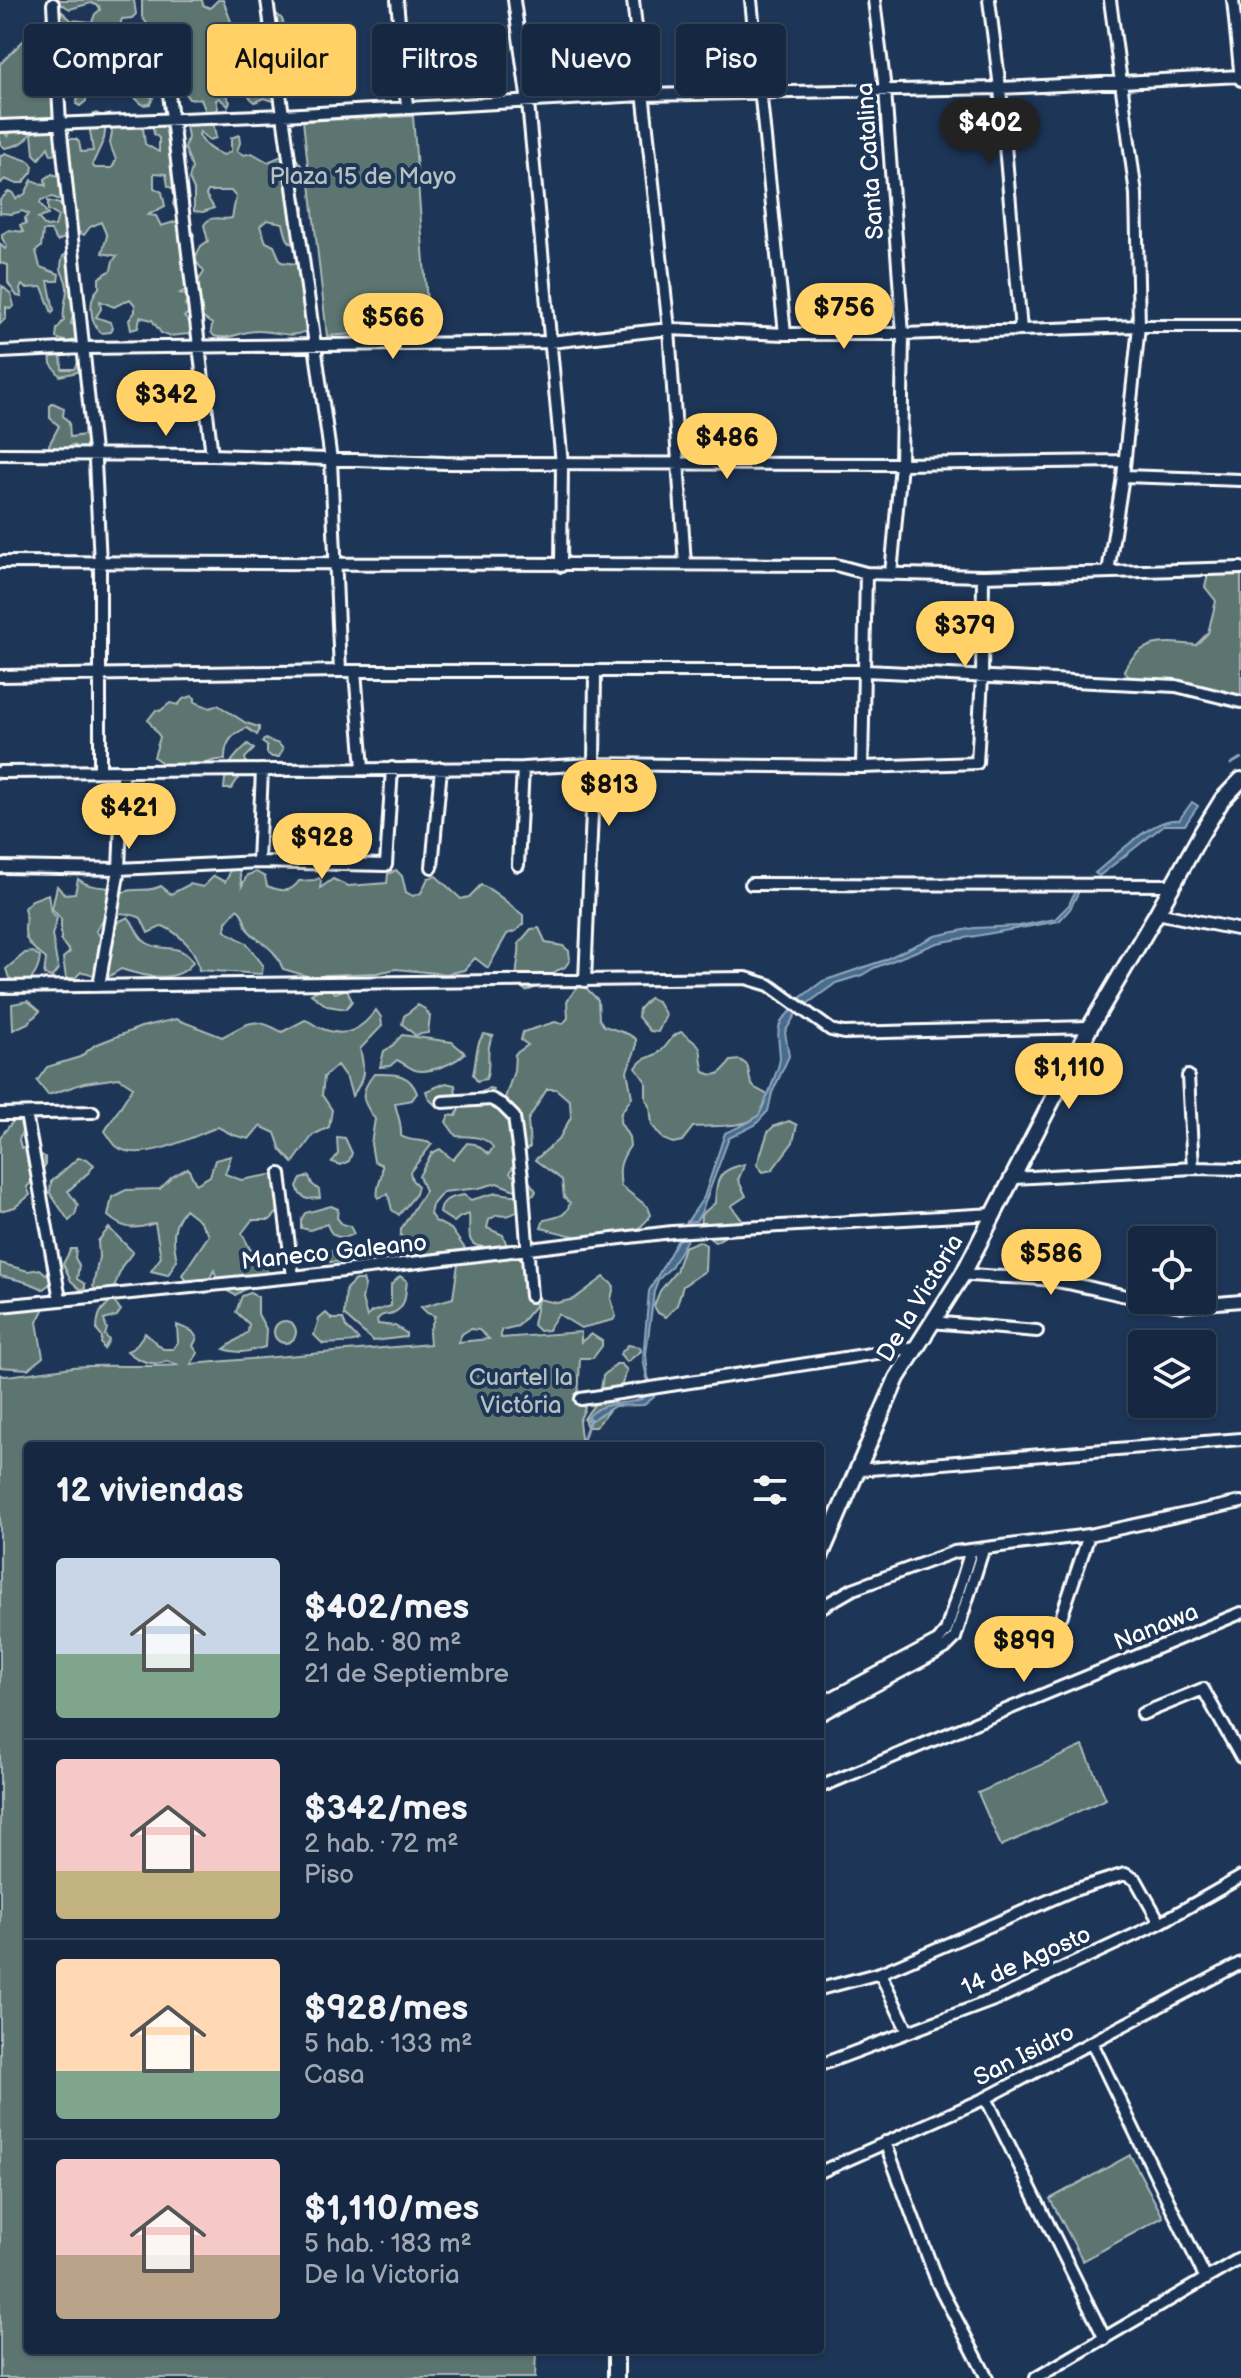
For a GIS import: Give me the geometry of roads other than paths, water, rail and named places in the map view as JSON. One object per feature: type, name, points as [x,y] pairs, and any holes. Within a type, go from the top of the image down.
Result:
[{"type":"main road","name":"De la Victoria","points":[[824,1548],[897,1378],[963,1274],[1090,1027],[1222,800],[1241,780]]},
{"type":"main road","points":[[616,2354],[616,2378]]},
{"type":"street","points":[[267,0],[331,460],[340,671]]},
{"type":"street","points":[[397,0],[407,106]]},
{"type":"street","points":[[514,0],[528,103],[562,464],[561,566]]},
{"type":"street","points":[[633,0],[635,24]]},
{"type":"street","points":[[751,0],[753,24]]},
{"type":"street","name":"Santa Catalina","points":[[874,0],[885,90],[903,334],[901,464],[891,574]]},
{"type":"street","points":[[989,0],[1000,88],[1021,330]]},
{"type":"street","points":[[1108,572],[1123,476],[1139,326],[1136,194],[1110,0]]},
{"type":"street","points":[[786,92],[1000,88],[1241,78],[1233,0]]},
{"type":"street","points":[[53,4],[60,123],[94,454],[100,563],[100,770]]},
{"type":"street","points":[[168,96],[212,455]]},
{"type":"street","points":[[0,126],[283,115],[628,96]]},
{"type":"street","points":[[642,96],[669,329],[685,564]]},
{"type":"street","points":[[760,96],[785,334]]},
{"type":"street","points":[[0,352],[84,348],[550,342],[669,329],[785,334],[903,334],[1139,326],[1241,326]]},
{"type":"street","points":[[0,454],[212,455],[562,464],[1123,461]]},
{"type":"street","points":[[1123,476],[1241,480]]},
{"type":"street","points":[[0,562],[836,565],[866,573],[983,576],[1241,568]]},
{"type":"street","points":[[862,767],[866,573]]},
{"type":"street","points":[[0,772],[523,768],[594,764],[862,767],[977,763],[983,576]]},
{"type":"street","points":[[0,676],[340,671],[866,671],[1176,686],[1241,702]]},
{"type":"street","points":[[355,671],[363,768]]},
{"type":"street","points":[[585,981],[595,673]]},
{"type":"street","points":[[0,867],[119,869],[258,862],[386,865],[392,768]]},
{"type":"street","points":[[432,867],[441,768]]},
{"type":"street","points":[[518,865],[523,768]]},
{"type":"street","points":[[258,862],[262,770]]},
{"type":"street","points":[[99,986],[119,869],[123,773]]},
{"type":"street","points":[[751,884],[1172,885]]},
{"type":"street","points":[[1157,913],[1241,930]]},
{"type":"street","points":[[0,987],[746,978],[769,985],[831,1030],[844,1033],[1090,1027]]},
{"type":"street","points":[[1188,1076],[1193,1168]]},
{"type":"street","points":[[443,1102],[491,1099],[514,1117],[531,1296]]},
{"type":"street","points":[[0,1114],[93,1112]]},
{"type":"street","points":[[26,1114],[60,1299]]},
{"type":"street","points":[[1014,1178],[1193,1168],[1241,1169]]},
{"type":"street","points":[[280,1174],[293,1277]]},
{"type":"street","name":"Maneco Galeano","points":[[0,1306],[293,1277],[672,1232],[949,1214],[994,1214]]},
{"type":"street","points":[[963,1274],[1053,1280],[1128,1296]]},
{"type":"street","points":[[1216,1303],[1241,1301]]},
{"type":"street","points":[[931,1322],[1037,1331]]},
{"type":"street","points":[[581,1399],[915,1347]]},
{"type":"street","points":[[857,1470],[1241,1439]]},
{"type":"street","points":[[824,1606],[864,1584],[954,1552],[1089,1535],[1241,1502]]},
{"type":"street","points":[[1062,1615],[1089,1535]]},
{"type":"street","points":[[951,1635],[971,1550]]},
{"type":"street","points":[[824,1713],[945,1648],[983,1550]]},
{"type":"street","name":"Nanawa","points":[[824,1785],[1241,1613]]},
{"type":"street","points":[[824,1702],[951,1635]]},
{"type":"street","points":[[1142,1714],[1203,1689],[1241,1757]]},
{"type":"street","points":[[824,1988],[880,1973],[1071,1891],[1125,1874],[1136,1880],[1160,1923]]},
{"type":"street","name":"14 de Agosto","points":[[824,2064],[999,1998],[1160,1923],[1241,1877]]},
{"type":"street","name":"San Isidro","points":[[824,2170],[986,2098],[1241,1963]]},
{"type":"street","points":[[880,1973],[908,2032]]},
{"type":"street","points":[[1092,2043],[1206,2279]]},
{"type":"street","points":[[986,2098],[1105,2339]]},
{"type":"street","points":[[885,2142],[938,2284],[987,2378]]},
{"type":"street","points":[[1036,2378],[1241,2258]]},
{"type":"water","points":[[1192,802],[1198,806],[1185,825],[1164,825],[1099,876],[1095,873],[1147,831],[1169,821],[1179,820]]},
{"type":"water","points":[[1076,889],[1079,891],[1070,909],[1059,921],[937,943],[836,983],[807,1004],[800,998],[823,981],[882,961],[935,936],[974,928],[1019,926],[1055,919],[1069,905]]},
{"type":"water","points":[[794,1009],[797,1012],[785,1032],[789,1056],[772,1093],[768,1111],[755,1125],[729,1138],[701,1213],[696,1221],[687,1222],[704,1197],[725,1133],[760,1113],[780,1058],[780,1025]]},
{"type":"water","points":[[680,1236],[689,1236],[671,1267],[658,1280],[654,1292],[646,1354],[654,1397],[644,1405],[615,1406],[590,1421],[586,1420],[601,1408],[635,1401],[650,1393],[643,1359],[649,1291]]},
{"type":"waterway","points":[[1231,764],[1241,758]]},
{"type":"waterway","points":[[582,1442],[590,1419]]},
{"type":"park label","name":"Plaza 15 de Mayo","points":[[363,176]]},
{"type":"park label","name":"Cuartel la Victória","points":[[521,1391]]}]
